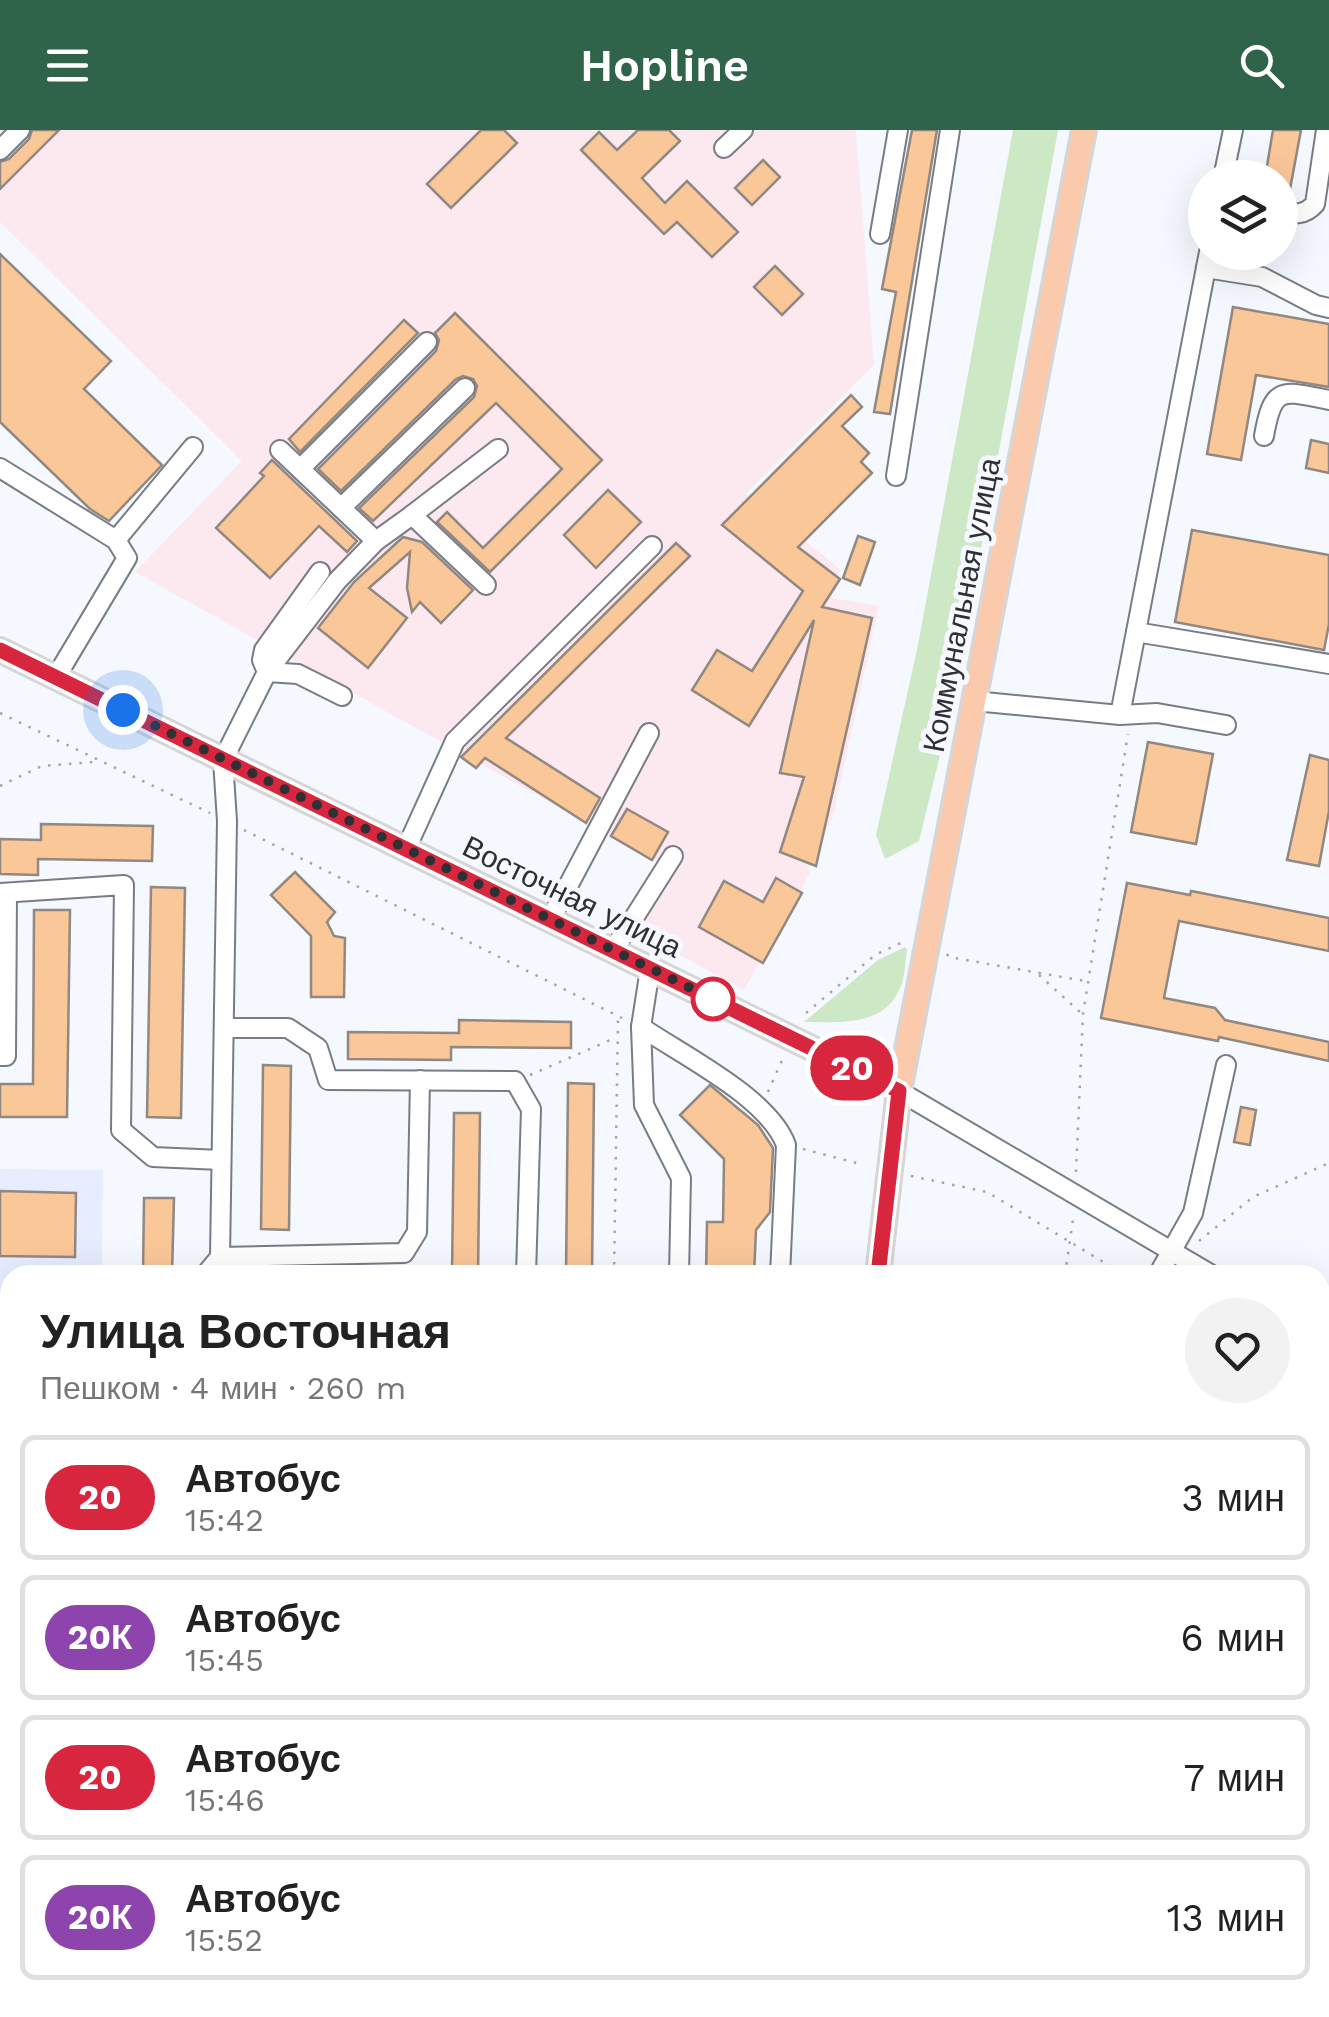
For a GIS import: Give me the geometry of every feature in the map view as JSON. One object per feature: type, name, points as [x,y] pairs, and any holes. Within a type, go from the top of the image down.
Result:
[{"type":"main road","name":"Коммунальная улица","points":[[879,1265],[899,1091],[1084,130]]},
{"type":"main road","name":"Восточная улица","points":[[0,650],[899,1091]]},
{"type":"street","points":[[0,150],[20,130]]},
{"type":"street","points":[[724,148],[743,130]]},
{"type":"street","points":[[880,234],[898,130]]},
{"type":"street","points":[[896,476],[950,130]]},
{"type":"street","points":[[1227,160],[1232,130]]},
{"type":"street","points":[[1298,214],[1308,212],[1315,204],[1326,130]]},
{"type":"street","points":[[1120,714],[1206,270]]},
{"type":"street","points":[[1240,270],[1329,308]]},
{"type":"street","points":[[300,469],[427,342]]},
{"type":"street","points":[[341,508],[465,388]]},
{"type":"street","points":[[1264,436],[1276,396],[1288,392],[1329,400]]},
{"type":"street","points":[[116,540],[193,447]]},
{"type":"street","points":[[213,1265],[220,1257],[225,1028],[227,821],[223,760],[267,672],[338,581],[376,541],[498,449]]},
{"type":"street","points":[[280,450],[376,541]]},
{"type":"street","points":[[0,468],[116,540],[127,558],[56,678]]},
{"type":"street","points":[[412,515],[486,585]]},
{"type":"street","points":[[406,850],[455,742],[652,546]]},
{"type":"street","points":[[267,672],[262,660],[264,650],[320,572]]},
{"type":"street","points":[[1136,632],[1329,664]]},
{"type":"street","points":[[267,672],[298,674],[342,696]]},
{"type":"street","points":[[974,700],[1120,714],[1157,713],[1226,725]]},
{"type":"street","points":[[550,920],[649,732]]},
{"type":"street","points":[[613,951],[673,856]]},
{"type":"street","points":[[0,1056],[6,1056],[4,893],[124,885],[121,1130],[153,1158],[220,1160]]},
{"type":"street","points":[[650,969],[641,1028],[644,1105],[681,1178],[679,1265]]},
{"type":"street","points":[[225,1028],[288,1028],[318,1048],[328,1080],[515,1081],[531,1109],[526,1265]]},
{"type":"street","points":[[641,1028],[761,1107],[780,1127],[786,1145],[780,1265]]},
{"type":"street","points":[[1167,1265],[1177,1253],[1193,1212],[1226,1065]]},
{"type":"street","points":[[220,1257],[404,1253],[417,1232],[420,1080]]},
{"type":"street","name":"Восточная улица","points":[[899,1091],[1196,1265]]},
{"type":"path","points":[[0,714],[227,821],[641,1028]]},
{"type":"path","points":[[1076,1173],[1082,1014],[1129,736],[1120,714]]},
{"type":"path","points":[[0,786],[42,766],[98,761]]},
{"type":"path","points":[[806,1014],[875,955],[908,940]]},
{"type":"path","points":[[945,950],[949,957],[1087,981]]},
{"type":"path","points":[[1037,973],[1082,1014]]},
{"type":"path","points":[[614,1265],[618,1016]]},
{"type":"path","points":[[515,1081],[618,1037]]},
{"type":"path","points":[[761,1107],[784,1055]]},
{"type":"path","points":[[786,1145],[864,1165]]},
{"type":"path","points":[[1177,1253],[1253,1197],[1329,1163]]},
{"type":"path","points":[[911,1176],[987,1192],[1108,1265]]},
{"type":"path","points":[[1067,1265],[1073,1219]]},
{"type":"shaded area","points":[[0,130],[856,130],[874,365],[746,494],[840,569],[832,598],[879,606],[833,817],[807,868],[811,871],[744,990],[636,931],[670,869],[135,572],[242,461],[0,222]]},
{"type":"shaded area","points":[[0,1169],[103,1170],[102,1265],[0,1265]]},
{"type":"green space","points":[[1013,130],[1058,130],[952,706],[919,841],[885,859],[876,835],[918,645]]},
{"type":"green space","points":[[905,947],[901,986],[882,1011],[858,1020],[804,1022],[878,960]]},
{"type":"building","points":[[32,130],[59,130],[0,189],[0,162],[9,159],[29,139]]},
{"type":"building","points":[[481,130],[504,130],[517,143],[451,208],[427,184]]},
{"type":"building","points":[[638,130],[669,130],[680,141],[642,178],[665,203],[687,181],[738,232],[712,257],[677,222],[664,234],[581,150],[599,132],[617,150]]},
{"type":"building","points":[[912,130],[937,130],[890,414],[874,412],[896,292],[882,289]]},
{"type":"building","points":[[1273,130],[1301,130],[1295,160],[1268,160]]},
{"type":"building","points":[[763,160],[780,177],[752,205],[735,188]]},
{"type":"building","points":[[0,254],[111,361],[84,389],[162,465],[109,521],[90,509],[0,422]]},
{"type":"building","points":[[775,266],[803,294],[782,315],[754,287]]},
{"type":"building","points":[[1233,307],[1329,324],[1329,387],[1256,375],[1241,460],[1207,454]]},
{"type":"building","points":[[455,313],[602,460],[490,572],[437,522],[447,512],[483,548],[562,469],[496,403],[373,521],[359,508],[474,397],[477,386],[473,379],[456,379],[341,491],[318,469],[436,351],[439,340],[435,333]]},
{"type":"building","points":[[404,320],[418,333],[300,452],[289,439]]},
{"type":"building","points":[[851,395],[862,407],[842,426],[869,453],[861,462],[872,473],[798,547],[840,579],[822,607],[872,618],[816,866],[780,852],[804,777],[780,773],[814,620],[749,726],[692,690],[717,650],[752,671],[803,591],[722,525]]},
{"type":"building","points":[[1311,440],[1329,444],[1329,473],[1306,468]]},
{"type":"building","points":[[272,460],[357,541],[347,552],[319,526],[270,578],[216,528],[264,476],[260,473]]},
{"type":"building","points":[[608,490],[641,522],[596,568],[564,535]]},
{"type":"building","points":[[1192,530],[1329,555],[1329,624],[1324,650],[1175,622]]},
{"type":"building","points":[[858,536],[875,542],[860,585],[843,578]]},
{"type":"building","points":[[403,537],[422,542],[473,590],[441,623],[420,602],[412,612],[407,588],[410,552],[369,588],[407,618],[368,668],[318,628],[354,582]]},
{"type":"building","points":[[676,543],[690,556],[506,738],[600,798],[586,823],[485,758],[476,768],[461,757]]},
{"type":"building","points":[[1148,742],[1213,754],[1196,844],[1131,832]]},
{"type":"building","points":[[1310,755],[1329,760],[1329,811],[1319,866],[1287,860]]},
{"type":"building","points":[[627,809],[668,832],[652,860],[611,836]]},
{"type":"building","points":[[41,824],[153,826],[152,861],[38,859],[38,875],[0,874],[0,839],[41,840]]},
{"type":"building","points":[[295,872],[335,912],[327,922],[334,936],[345,938],[344,997],[311,997],[311,936],[271,895]]},
{"type":"building","points":[[776,878],[802,893],[763,963],[699,927],[724,881],[763,902]]},
{"type":"building","points":[[1127,883],[1190,895],[1191,891],[1329,918],[1329,951],[1179,921],[1164,998],[1215,1008],[1225,1020],[1329,1042],[1329,1061],[1219,1037],[1218,1041],[1101,1018]]},
{"type":"building","points":[[151,887],[185,888],[181,1118],[147,1117]]},
{"type":"building","points":[[34,910],[70,910],[67,1117],[0,1117],[0,1084],[33,1084]]},
{"type":"building","points":[[459,1020],[571,1022],[571,1048],[451,1047],[451,1060],[348,1059],[348,1032],[459,1033]]},
{"type":"building","points":[[263,1065],[291,1066],[289,1230],[261,1229]]},
{"type":"building","points":[[568,1083],[594,1084],[592,1265],[566,1265]]},
{"type":"building","points":[[710,1085],[758,1125],[773,1148],[770,1212],[756,1230],[754,1265],[706,1265],[707,1222],[723,1222],[724,1159],[680,1115]]},
{"type":"building","points":[[1241,1107],[1256,1110],[1250,1145],[1234,1142]]},
{"type":"building","points":[[454,1113],[480,1113],[478,1265],[452,1265]]},
{"type":"building","points":[[0,1191],[76,1193],[75,1257],[0,1256]]},
{"type":"building","points":[[144,1198],[174,1198],[172,1265],[143,1265]]},
{"type":"bus line","name":"20","points":[[0,650],[899,1091],[879,1265]]},
{"type":"route","points":[[123,710],[713,999]]}]
